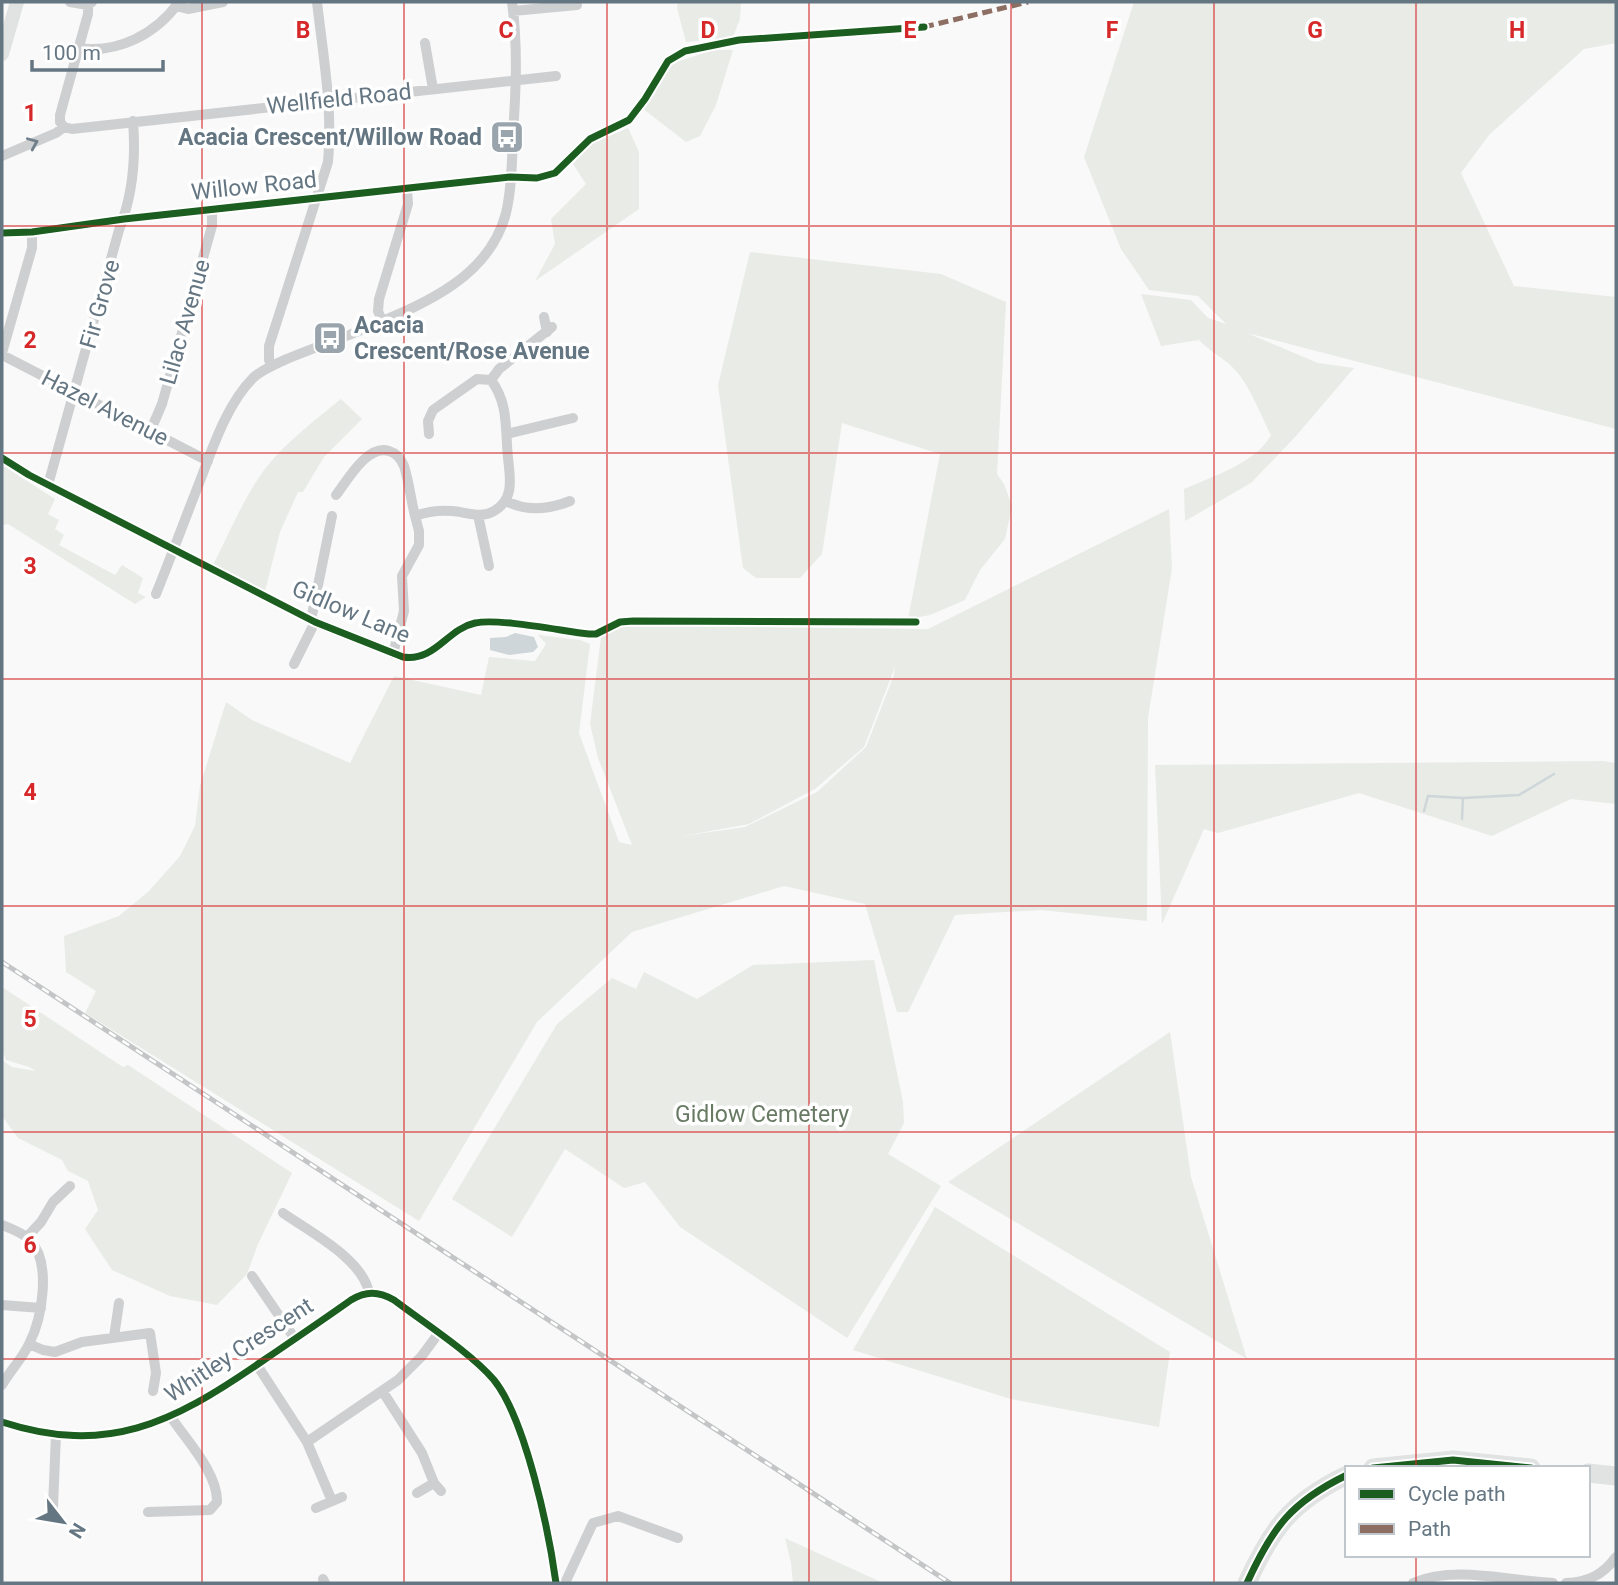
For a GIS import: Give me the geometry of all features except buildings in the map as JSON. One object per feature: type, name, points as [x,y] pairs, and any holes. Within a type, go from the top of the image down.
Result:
[{"type":"highway","points":[[1396,1466],[1453,1461],[1509,1466]]},
{"type":"highway","points":[[1590,1473],[1616,1476]]},
{"type":"highway","points":[[1247,1583],[1269,1540],[1297,1504],[1345,1476]]},
{"type":"street","points":[[2,54],[17,2]]},
{"type":"street","points":[[64,127],[60,122],[60,115],[90,3],[70,2]]},
{"type":"street","points":[[78,48],[111,47],[132,41],[151,31],[178,4],[188,9],[223,2]]},
{"type":"street","points":[[272,366],[269,346],[328,162],[328,100],[317,2]]},
{"type":"street","points":[[156,594],[223,426],[253,378],[272,366],[382,321],[437,295],[475,267],[491,246],[502,224],[508,202],[516,80],[512,7],[577,5]]},
{"type":"street","name":"Willow Road","points":[[2,233],[32,232],[124,219],[510,177],[537,178],[555,173],[590,138],[629,120],[668,61],[685,51],[739,40],[923,27]]},
{"type":"street","points":[[425,43],[433,89]]},
{"type":"street","name":"Wellfield Road","points":[[2,156],[64,127],[72,129],[556,76]]},
{"type":"street","name":"Fir Grove","points":[[48,485],[124,219],[134,173],[133,121]]},
{"type":"street","points":[[382,321],[379,299],[408,204],[407,189]]},
{"type":"street","name":"Lilac Avenue","points":[[150,432],[162,404],[212,226],[212,211]]},
{"type":"street","points":[[2,354],[32,248],[32,232]]},
{"type":"street","points":[[491,380],[499,369],[550,329],[544,317]]},
{"type":"street","name":"Hazel Avenue","points":[[2,354],[208,460]]},
{"type":"street","points":[[429,434],[428,421],[433,411],[477,379],[491,380]]},
{"type":"street","points":[[415,516],[451,511],[478,515],[494,512],[506,501],[510,487],[507,434],[501,397],[491,380]]},
{"type":"street","points":[[507,434],[573,418]]},
{"type":"street","points":[[336,495],[368,457],[378,450],[398,455],[403,465],[419,531],[418,545],[402,576],[404,611],[393,654]]},
{"type":"street","name":"Gidlow Lane","points":[[2,458],[48,485],[313,621],[393,654],[412,659],[428,655],[462,628],[481,622],[589,634],[596,634],[620,622],[633,621],[916,622]]},
{"type":"street","points":[[506,501],[524,509],[554,507],[570,501]]},
{"type":"street","points":[[478,515],[489,566]]},
{"type":"street","points":[[293,663],[313,621],[332,516]]},
{"type":"street","points":[[27,1237],[41,1222],[52,1202],[71,1184]]},
{"type":"street","points":[[284,1213],[352,1262],[364,1278],[369,1293],[389,1297],[487,1373],[501,1390],[532,1474],[556,1583]]},
{"type":"street","points":[[2,1225],[27,1237],[36,1248],[41,1261],[41,1308],[29,1344],[2,1385]]},
{"type":"street","points":[[247,1291],[255,1280],[295,1339]]},
{"type":"street","name":"Whitley Crescent","points":[[2,1422],[56,1434],[78,1435],[122,1431],[172,1417],[200,1403],[351,1300],[369,1293]]},
{"type":"street","points":[[114,1337],[119,1303]]},
{"type":"street","points":[[2,1305],[41,1308]]},
{"type":"street","points":[[29,1344],[55,1352],[75,1343],[150,1333],[156,1373],[153,1391]]},
{"type":"street","points":[[307,1442],[383,1392],[405,1374],[438,1334]]},
{"type":"street","points":[[257,1365],[307,1442],[337,1499],[316,1508]]},
{"type":"street","points":[[383,1392],[422,1453],[438,1487],[417,1493]]},
{"type":"street","points":[[148,1512],[210,1510],[217,1502],[217,1494],[201,1459],[172,1417]]},
{"type":"street","points":[[56,1434],[57,1500]]},
{"type":"street","points":[[565,1583],[593,1523],[598,1521],[618,1516],[678,1538]]},
{"type":"street","points":[[1566,1583],[1595,1578],[1616,1556]]},
{"type":"street","points":[[1413,1583],[1450,1574],[1553,1583]]},
{"type":"green space","points":[[678,2],[741,2],[740,19],[733,37],[686,42],[677,8]]},
{"type":"green space","points":[[1134,2],[1616,2],[1616,43],[1584,49],[1489,135],[1461,173],[1514,286],[1616,297],[1616,429],[1247,333],[1318,363],[1354,368],[1296,436],[1251,483],[1185,521],[1184,489],[1245,461],[1264,445],[1271,435],[1246,385],[1227,362],[1199,340],[1161,346],[1141,294],[1191,300],[1208,318],[1226,324],[1198,296],[1149,290],[1121,249],[1084,157]]},
{"type":"green space","points":[[713,50],[733,50],[716,105],[700,136],[686,142],[642,108],[658,80],[674,63]]},
{"type":"green space","points":[[628,128],[639,152],[639,209],[535,281],[555,244],[551,219],[586,184],[573,164],[589,145]]},
{"type":"green space","points":[[750,252],[941,274],[1006,302],[997,474],[1012,506],[1005,539],[980,570],[965,600],[930,615],[908,619],[940,454],[842,423],[822,554],[800,578],[756,578],[743,568],[718,385]]},
{"type":"green space","points":[[341,399],[362,419],[324,457],[303,492],[298,492],[280,532],[265,591],[213,565],[245,501],[268,465],[293,439]]},
{"type":"green space","points":[[2,465],[55,499],[48,514],[59,520],[55,529],[64,535],[59,545],[115,575],[122,565],[143,578],[138,593],[146,597],[135,604],[8,524],[2,525]]},
{"type":"green space","points":[[1169,509],[1172,568],[1148,718],[1147,921],[1041,910],[955,915],[908,1012],[897,1012],[865,904],[784,886],[632,932],[537,1022],[419,1221],[85,1013],[96,991],[66,972],[64,936],[119,916],[149,891],[180,856],[195,826],[200,786],[226,702],[252,720],[350,763],[394,676],[481,695],[489,657],[535,661],[546,644],[538,635],[580,640],[590,644],[579,733],[619,842],[632,845],[598,758],[590,724],[601,637],[610,629],[628,626],[928,629]],"holes":[[[895,667],[866,747],[817,792],[745,827],[683,836],[749,824],[815,789],[864,747]]]},
{"type":"green space","points":[[1616,763],[1616,804],[1571,799],[1492,836],[1359,793],[1218,833],[1204,829],[1162,924],[1155,765]]},
{"type":"green space","name":"Gidlow Cemetery","points":[[874,960],[903,1102],[904,1123],[888,1154],[941,1186],[847,1338],[680,1227],[645,1182],[624,1188],[565,1149],[512,1237],[452,1199],[557,1024],[612,978],[636,989],[644,972],[697,999],[753,965]]},
{"type":"green space","points":[[2,987],[123,1067],[128,1065],[292,1173],[258,1244],[247,1274],[217,1305],[170,1296],[112,1270],[85,1229],[98,1210],[88,1181],[68,1171],[62,1160],[18,1138],[2,1116],[2,1060],[12,1067],[36,1071],[6,1060],[2,1051]]},
{"type":"green space","points":[[1170,1032],[1191,1177],[1247,1359],[948,1182]]},
{"type":"green space","points":[[935,1207],[1170,1352],[1159,1427],[1011,1399],[853,1350]]},
{"type":"green space","points":[[785,1538],[883,1583],[793,1583]]},
{"type":"shaded area","points":[[515,633],[534,637],[538,647],[533,652],[509,655],[490,650],[490,638],[506,637]]},
{"type":"waterway","points":[[1424,811],[1428,796],[1463,798],[1519,795],[1554,774]]},
{"type":"waterway","points":[[1462,819],[1463,798]]},
{"type":"railway","points":[[2,962],[950,1583]]},
{"type":"marked path","points":[[924,27],[1028,2]]},
{"type":"cycle path","points":[[2,233],[32,232],[124,219],[510,177],[537,178],[555,173],[590,139],[629,120],[668,61],[685,51],[739,40],[924,27]]},
{"type":"cycle path","points":[[2,458],[29,475],[315,622],[403,657],[424,655],[465,626],[486,622],[514,623],[589,634],[596,634],[620,622],[633,621],[916,622]]},
{"type":"cycle path","points":[[2,1422],[40,1432],[74,1436],[137,1428],[167,1417],[227,1385],[351,1300],[372,1293],[383,1295],[394,1300],[473,1359],[494,1380],[506,1398],[526,1448],[534,1477],[556,1583]]},
{"type":"cycle path","points":[[1393,1466],[1453,1460],[1512,1466]]},
{"type":"cycle path","points":[[1247,1583],[1265,1547],[1285,1518],[1311,1496],[1345,1476]]},
{"type":"place","name":"Acacia Crescent/Willow Road","points":[[507,137]]},
{"type":"place","name":"Acacia Crescent/Rose Avenue","points":[[330,338]]}]
